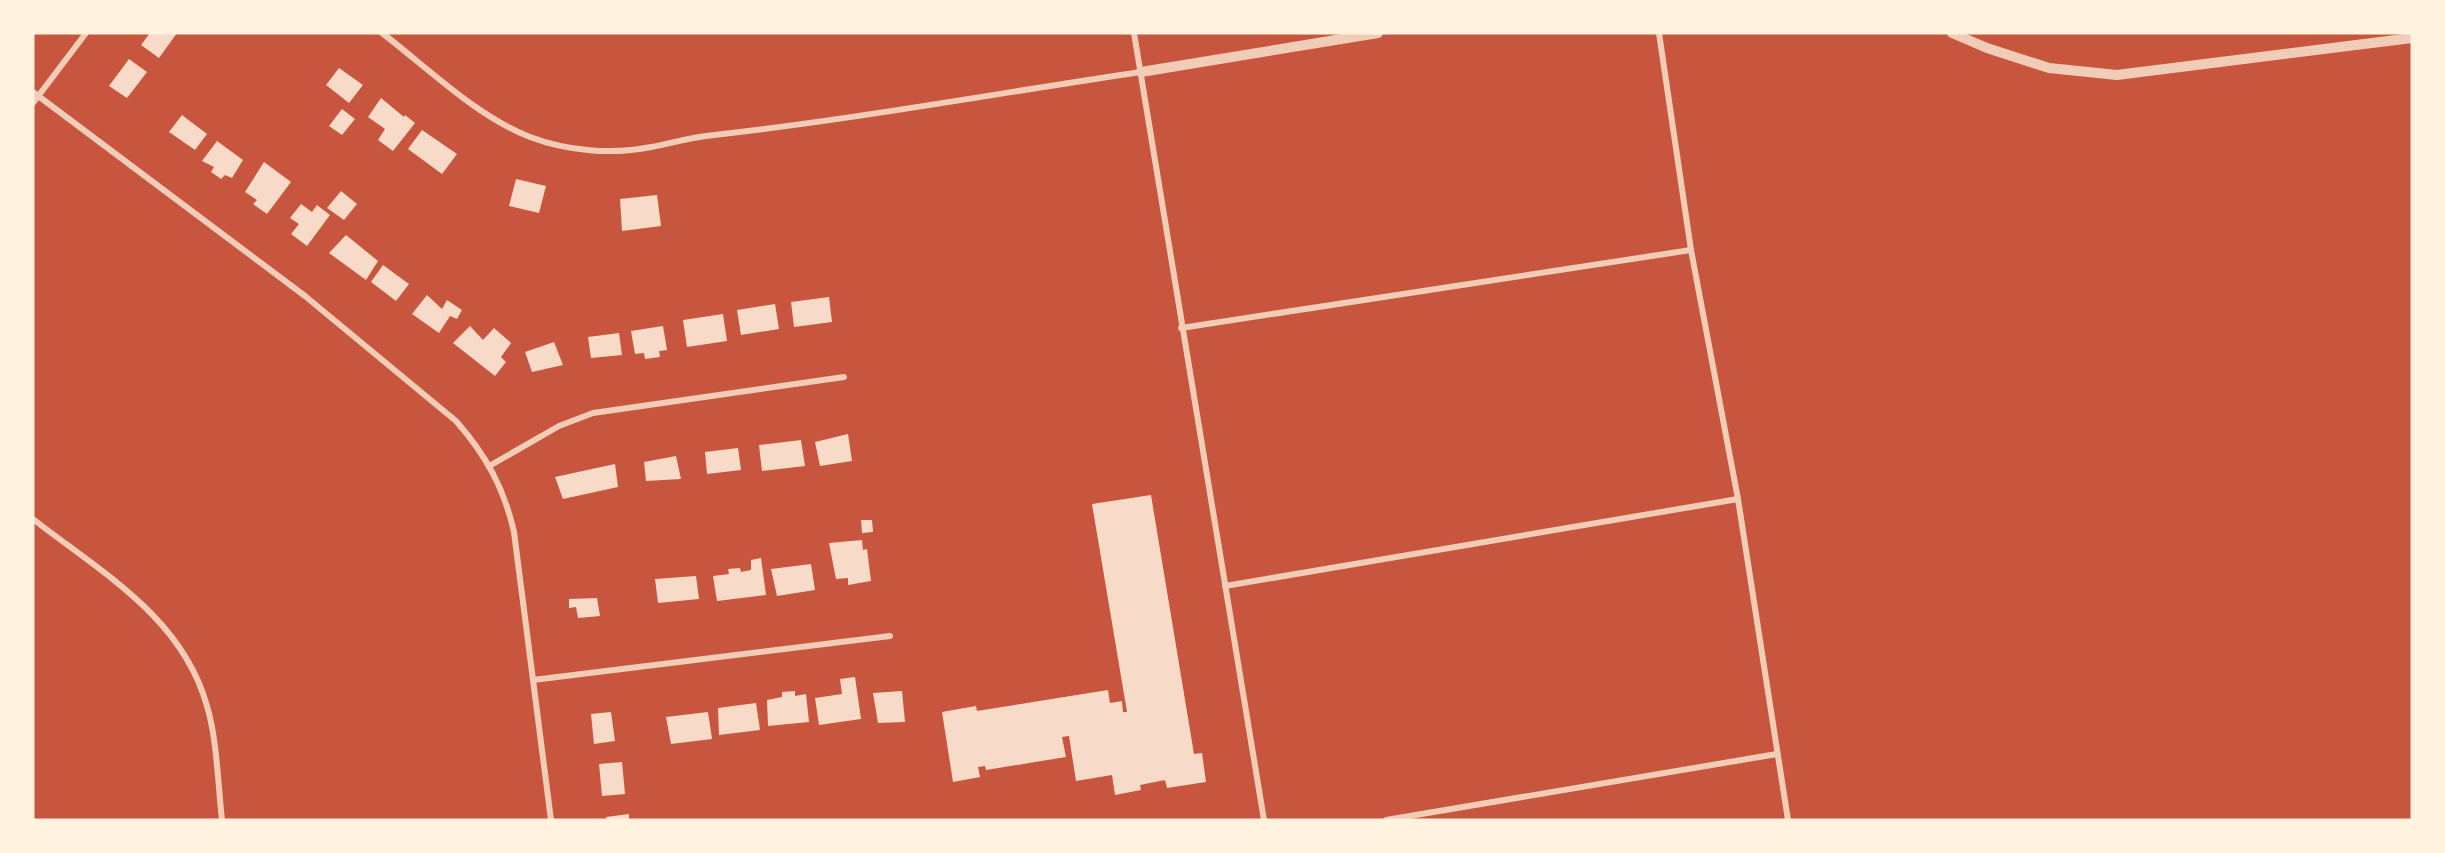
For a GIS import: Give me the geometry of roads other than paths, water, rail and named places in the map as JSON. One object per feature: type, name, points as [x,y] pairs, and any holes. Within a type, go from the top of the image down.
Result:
[{"type":"street","points":[[33,103],[36,94],[86,33]]},
{"type":"street","points":[[382,33],[470,104],[499,122],[532,137],[565,147],[602,151],[651,147],[686,138],[775,127],[1141,72],[1378,33]]},
{"type":"street","points":[[1134,33],[1264,820]]},
{"type":"street","points":[[1659,33],[1691,250],[1738,500],[1788,820]]},
{"type":"street","points":[[1952,33],[1987,48],[2049,68],[2117,75],[2412,38]]},
{"type":"street","points":[[36,94],[305,296],[456,421],[490,465],[508,506],[514,532],[551,820]]},
{"type":"street","points":[[1181,328],[1691,250]]},
{"type":"street","points":[[490,465],[559,426],[593,413],[844,377]]},
{"type":"street","points":[[1225,586],[1738,500]]},
{"type":"street","points":[[33,519],[147,608],[184,650],[199,680],[208,709],[222,820]]},
{"type":"street","points":[[533,680],[890,636]]},
{"type":"street","points":[[1386,820],[1777,754]]}]
